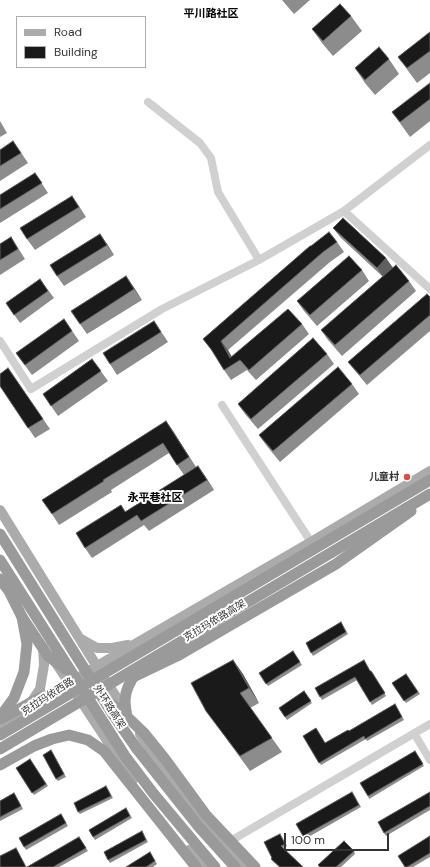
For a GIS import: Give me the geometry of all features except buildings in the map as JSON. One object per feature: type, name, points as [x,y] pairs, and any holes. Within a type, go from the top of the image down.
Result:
[{"type":"highway","name":"克拉玛依路高架","points":[[0,735],[430,480]]},
{"type":"highway","name":"克拉玛依路高架","points":[[0,748],[430,496]]},
{"type":"highway","points":[[0,579],[22,617],[48,656],[83,679],[106,684],[128,679],[179,655],[336,564],[430,496]]},
{"type":"highway","name":"外环路高架","points":[[0,534],[116,719],[137,749],[199,827],[236,867]]},
{"type":"highway","name":"外环路高架","points":[[0,560],[125,756],[153,793],[215,867]]},
{"type":"highway","points":[[0,718],[14,698],[24,672],[26,644],[22,617]]},
{"type":"highway","points":[[126,712],[126,693],[137,669]]},
{"type":"highway","points":[[0,718],[44,696],[62,694],[95,696],[108,701],[120,710],[144,733],[206,815],[255,867]]},
{"type":"highway","points":[[0,765],[52,738],[69,735],[88,740],[104,751],[196,867]]},
{"type":"main road","name":"克拉玛依西路","points":[[0,728],[97,666],[430,471]]},
{"type":"main road","name":"克拉玛依西路","points":[[0,748],[81,702],[430,496]]},
{"type":"main road","points":[[0,510],[108,686],[148,748],[223,846],[245,867]]},
{"type":"main road","points":[[0,575],[129,775],[204,867]]},
{"type":"main road","points":[[80,639],[97,648],[112,648],[136,643]]},
{"type":"main road","points":[[26,711],[40,689],[44,665],[42,641]]},
{"type":"street","points":[[148,102],[200,143],[211,158],[218,192],[259,260]]},
{"type":"street","points":[[0,341],[31,389],[162,309],[259,260],[344,211],[430,145]]},
{"type":"street","points":[[344,211],[430,289]]},
{"type":"street","points":[[222,405],[311,542]]},
{"type":"street","points":[[223,846],[430,724]]},
{"type":"street","points":[[414,733],[430,760]]},
{"type":"place","name":"儿童村","points":[[407,477]]},
{"type":"district","name":"平川路社区","points":[[211,14]]},
{"type":"district","name":"永平巷社区","points":[[155,498]]}]
